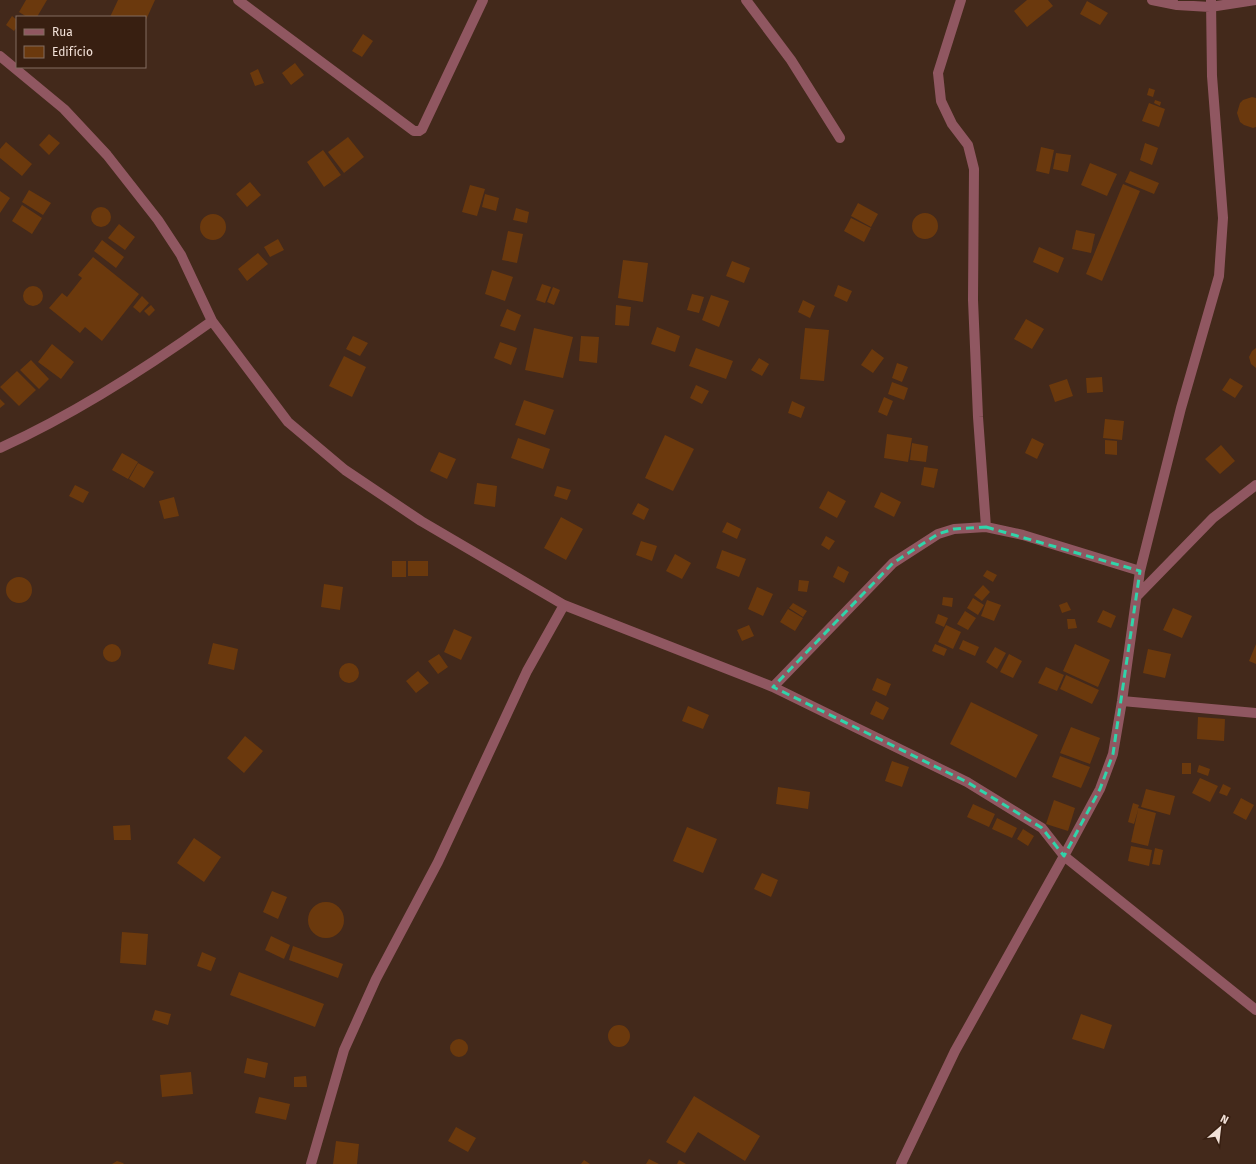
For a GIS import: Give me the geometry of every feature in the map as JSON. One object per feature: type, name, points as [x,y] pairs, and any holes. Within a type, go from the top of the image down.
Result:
[{"type":"street","points":[[238,0],[414,130],[419,131],[422,129],[483,0]]},
{"type":"street","points":[[746,0],[791,60],[840,138]]},
{"type":"street","points":[[961,0],[938,72],[941,101],[952,124],[968,145],[974,169],[973,300],[978,417],[986,526]]},
{"type":"street","points":[[1152,0],[1177,5],[1256,0]]},
{"type":"street","points":[[901,1164],[955,1051],[1100,789],[1113,754],[1140,571],[1181,408],[1219,276],[1223,218],[1212,76],[1210,4]]},
{"type":"street","points":[[0,56],[64,109],[107,155],[158,220],[181,255],[212,321],[288,422],[345,470],[421,521],[564,605],[773,687],[967,782],[1042,828],[1064,856],[1256,1010]]},
{"type":"street","points":[[0,448],[22,438],[84,404],[167,354],[212,321]]},
{"type":"street","points":[[1137,596],[1213,518],[1256,484]]},
{"type":"street","points":[[773,687],[893,563],[938,534],[954,529],[986,526],[1140,571]]},
{"type":"street","points":[[311,1164],[344,1050],[376,979],[438,862],[527,671],[564,605]]},
{"type":"street","points":[[1122,701],[1256,714]]},
{"type":"highlighted area","points":[[986,527],[1140,571],[1113,754],[1100,789],[1064,856],[1042,828],[967,782],[773,687],[893,563],[938,534],[954,529]]},
{"type":"building","points":[[26,0],[47,0],[38,16],[25,16],[19,12]]},
{"type":"building","points":[[118,0],[155,0],[146,20],[146,16],[110,16]]},
{"type":"building","points":[[1027,0],[1048,0],[1053,6],[1027,27],[1014,11]]},
{"type":"building","points":[[1087,1],[1108,13],[1100,25],[1080,14]]},
{"type":"building","points":[[12,16],[16,19],[16,28],[14,31],[6,25]]},
{"type":"building","points":[[363,34],[373,41],[362,57],[352,51]]},
{"type":"building","points":[[295,63],[304,75],[291,85],[282,73]]},
{"type":"building","points":[[258,69],[264,83],[255,86],[250,73]]},
{"type":"building","points":[[1149,88],[1155,90],[1153,97],[1147,95]]},
{"type":"building","points":[[1252,97],[1256,98],[1256,127],[1253,128],[1240,122],[1237,113],[1240,103],[1243,100]]},
{"type":"building","points":[[1155,100],[1161,102],[1160,106],[1154,103]]},
{"type":"building","points":[[1149,103],[1165,109],[1159,127],[1142,121]]},
{"type":"building","points":[[49,134],[60,143],[49,155],[39,145]]},
{"type":"building","points":[[348,137],[364,157],[344,173],[328,152]]},
{"type":"building","points":[[6,142],[32,164],[22,176],[0,158],[0,149]]},
{"type":"building","points":[[1145,143],[1158,148],[1152,165],[1140,160]]},
{"type":"building","points":[[1041,147],[1054,150],[1049,174],[1036,171]]},
{"type":"building","points":[[323,150],[341,175],[324,187],[307,162]]},
{"type":"building","points":[[1056,153],[1071,155],[1068,172],[1053,169]]},
{"type":"building","points":[[1090,163],[1117,174],[1107,196],[1081,185]]},
{"type":"building","points":[[1130,171],[1159,183],[1154,194],[1125,182]]},
{"type":"building","points":[[250,182],[261,195],[247,207],[236,194]]},
{"type":"building","points":[[1123,184],[1140,191],[1102,281],[1086,274]]},
{"type":"building","points":[[470,185],[485,189],[477,216],[462,212]]},
{"type":"building","points":[[29,190],[51,203],[43,215],[22,202]]},
{"type":"building","points":[[0,191],[10,198],[0,213]]},
{"type":"building","points":[[485,194],[499,198],[496,211],[482,207]]},
{"type":"building","points":[[858,203],[878,214],[871,227],[851,216]]},
{"type":"building","points":[[22,205],[42,218],[32,234],[12,221]]},
{"type":"building","points":[[101,207],[108,210],[111,217],[108,224],[101,227],[94,224],[91,217],[94,210]]},
{"type":"building","points":[[516,208],[529,212],[527,223],[513,220]]},
{"type":"building","points":[[925,213],[934,217],[938,226],[934,235],[925,239],[916,235],[912,226],[916,217]]},
{"type":"building","points":[[213,214],[222,218],[226,227],[222,236],[213,240],[204,236],[200,227],[204,218]]},
{"type":"building","points":[[851,218],[871,228],[864,242],[844,231]]},
{"type":"building","points":[[119,224],[135,237],[125,250],[108,238]]},
{"type":"building","points":[[1076,230],[1095,234],[1091,253],[1072,249]]},
{"type":"building","points":[[508,231],[523,234],[517,263],[502,260]]},
{"type":"building","points":[[278,239],[284,250],[270,257],[264,247]]},
{"type":"building","points":[[102,240],[124,257],[116,268],[94,251]]},
{"type":"building","points":[[1039,247],[1064,258],[1058,273],[1033,262]]},
{"type":"building","points":[[258,253],[268,264],[247,281],[238,269]]},
{"type":"building","points":[[93,257],[139,294],[102,341],[85,327],[80,333],[49,308],[62,293],[67,297],[82,278],[78,275]]},
{"type":"building","points":[[623,260],[648,263],[643,302],[618,298]]},
{"type":"building","points":[[732,261],[750,268],[744,283],[726,276]]},
{"type":"building","points":[[492,270],[513,277],[505,301],[485,294]]},
{"type":"building","points":[[542,284],[551,287],[545,303],[536,300]]},
{"type":"building","points":[[838,285],[852,291],[847,302],[834,296]]},
{"type":"building","points":[[33,286],[40,289],[43,296],[40,303],[33,306],[26,303],[23,296],[26,289]]},
{"type":"building","points":[[553,287],[560,290],[554,305],[547,302]]},
{"type":"building","points":[[692,294],[704,297],[699,313],[687,310]]},
{"type":"building","points":[[711,295],[729,301],[719,327],[702,320]]},
{"type":"building","points":[[142,296],[149,303],[140,313],[133,307]]},
{"type":"building","points":[[803,300],[815,306],[810,318],[798,312]]},
{"type":"building","points":[[151,305],[155,310],[149,316],[144,311]]},
{"type":"building","points":[[616,305],[631,307],[629,326],[615,325]]},
{"type":"building","points":[[507,309],[521,315],[515,331],[500,326]]},
{"type":"building","points":[[1026,319],[1044,329],[1032,349],[1014,339]]},
{"type":"building","points":[[657,327],[680,336],[675,352],[651,344]]},
{"type":"building","points":[[534,328],[573,337],[563,378],[525,370]]},
{"type":"building","points":[[805,328],[829,330],[824,381],[800,379]]},
{"type":"building","points":[[353,336],[368,343],[360,356],[346,349]]},
{"type":"building","points":[[581,336],[599,337],[597,363],[579,361]]},
{"type":"building","points":[[500,342],[517,348],[511,365],[494,358]]},
{"type":"building","points":[[52,344],[74,362],[61,379],[38,362]]},
{"type":"building","points":[[696,348],[733,361],[726,379],[689,366]]},
{"type":"building","points":[[1256,348],[1256,368],[1251,364],[1249,357],[1252,351]]},
{"type":"building","points":[[872,349],[884,358],[873,373],[861,365]]},
{"type":"building","points":[[344,356],[366,367],[352,397],[329,386]]},
{"type":"building","points":[[759,358],[769,364],[762,376],[751,370]]},
{"type":"building","points":[[31,360],[49,379],[39,389],[20,370]]},
{"type":"building","points":[[897,363],[908,367],[902,382],[892,378]]},
{"type":"building","points":[[17,371],[36,390],[19,406],[0,387]]},
{"type":"building","points":[[1102,377],[1103,392],[1087,393],[1086,378]]},
{"type":"building","points":[[1230,378],[1243,386],[1235,398],[1222,390]]},
{"type":"building","points":[[1067,379],[1073,396],[1055,402],[1049,385]]},
{"type":"building","points":[[892,382],[908,388],[904,400],[888,394]]},
{"type":"building","points":[[696,385],[709,391],[702,404],[690,398]]},
{"type":"building","points":[[884,397],[893,401],[887,416],[878,412]]},
{"type":"building","points":[[0,399],[5,404],[0,408]]},
{"type":"building","points":[[524,400],[554,410],[545,435],[515,425]]},
{"type":"building","points":[[792,401],[805,407],[801,418],[788,413]]},
{"type":"building","points":[[1105,419],[1124,421],[1122,440],[1103,438]]},
{"type":"building","points":[[887,434],[912,438],[908,462],[884,458]]},
{"type":"building","points":[[665,435],[694,449],[673,491],[645,478]]},
{"type":"building","points":[[518,438],[550,449],[543,469],[511,458]]},
{"type":"building","points":[[1032,438],[1044,444],[1037,459],[1025,453]]},
{"type":"building","points":[[1105,440],[1117,441],[1117,455],[1105,454]]},
{"type":"building","points":[[912,443],[928,446],[926,462],[910,460]]},
{"type":"building","points":[[1221,445],[1235,461],[1220,474],[1205,459]]},
{"type":"building","points":[[439,452],[456,459],[447,479],[430,471]]},
{"type":"building","points":[[122,453],[138,462],[128,479],[112,470]]},
{"type":"building","points":[[138,463],[154,472],[144,488],[129,479]]},
{"type":"building","points":[[924,467],[938,469],[934,488],[921,485]]},
{"type":"building","points":[[477,483],[497,486],[495,507],[474,504]]},
{"type":"building","points":[[75,485],[89,492],[83,503],[69,496]]},
{"type":"building","points":[[557,486],[571,490],[567,500],[554,496]]},
{"type":"building","points":[[828,491],[846,501],[837,518],[819,508]]},
{"type":"building","points":[[881,492],[901,502],[894,517],[874,507]]},
{"type":"building","points":[[174,497],[179,516],[164,519],[159,501]]},
{"type":"building","points":[[638,503],[649,509],[644,520],[632,514]]},
{"type":"building","points":[[561,517],[583,529],[566,560],[544,548]]},
{"type":"building","points":[[727,522],[741,529],[737,539],[722,532]]},
{"type":"building","points":[[826,536],[835,541],[829,550],[821,545]]},
{"type":"building","points":[[641,541],[657,546],[652,561],[636,555]]},
{"type":"building","points":[[722,550],[746,559],[739,577],[716,568]]},
{"type":"building","points":[[675,554],[691,563],[682,579],[666,571]]},
{"type":"building","points":[[392,561],[406,561],[406,577],[392,577]]},
{"type":"building","points":[[408,561],[428,561],[428,576],[408,576]]},
{"type":"building","points":[[838,566],[849,572],[844,583],[833,577]]},
{"type":"building","points":[[987,570],[997,575],[993,582],[983,576]]},
{"type":"building","points":[[19,577],[28,581],[32,590],[28,599],[19,603],[10,599],[6,590],[10,581]]},
{"type":"building","points":[[799,580],[809,581],[807,592],[798,591]]},
{"type":"building","points":[[324,584],[343,587],[340,610],[321,607]]},
{"type":"building","points":[[983,585],[990,592],[982,601],[974,595]]},
{"type":"building","points":[[757,587],[773,594],[763,616],[748,609]]},
{"type":"building","points":[[943,597],[953,598],[952,607],[942,605]]},
{"type":"building","points":[[973,598],[984,605],[978,615],[967,608]]},
{"type":"building","points":[[987,600],[1001,605],[994,621],[981,616]]},
{"type":"building","points":[[1067,602],[1071,610],[1062,613],[1059,605]]},
{"type":"building","points":[[793,603],[807,611],[803,617],[789,608]]},
{"type":"building","points":[[1173,608],[1192,616],[1182,638],[1163,630]]},
{"type":"building","points":[[788,609],[803,618],[795,631],[780,622]]},
{"type":"building","points":[[1103,610],[1116,616],[1111,628],[1097,622]]},
{"type":"building","points":[[965,611],[976,618],[968,630],[957,624]]},
{"type":"building","points":[[938,614],[948,618],[944,627],[935,623]]},
{"type":"building","points":[[1067,619],[1075,619],[1077,628],[1068,629]]},
{"type":"building","points":[[749,625],[754,636],[742,641],[737,630]]},
{"type":"building","points":[[946,625],[961,632],[953,649],[938,642]]},
{"type":"building","points":[[454,629],[472,637],[461,660],[444,652]]},
{"type":"building","points":[[963,640],[979,647],[975,656],[959,649]]},
{"type":"building","points":[[213,643],[238,649],[234,670],[208,664]]},
{"type":"building","points":[[112,644],[119,646],[121,653],[119,660],[112,662],[105,660],[103,653],[105,646]]},
{"type":"building","points":[[935,644],[947,649],[944,656],[932,651]]},
{"type":"building","points":[[1075,644],[1110,660],[1098,687],[1063,671]]},
{"type":"building","points":[[1256,644],[1256,664],[1249,661]]},
{"type":"building","points":[[995,647],[1006,653],[997,669],[986,662]]},
{"type":"building","points":[[1148,649],[1171,654],[1165,678],[1143,673]]},
{"type":"building","points":[[439,654],[448,667],[438,674],[428,661]]},
{"type":"building","points":[[1009,654],[1022,661],[1013,678],[1000,672]]},
{"type":"building","points":[[349,663],[356,666],[359,673],[356,680],[349,683],[342,680],[339,673],[342,666]]},
{"type":"building","points":[[1046,667],[1064,675],[1057,691],[1038,683]]},
{"type":"building","points":[[418,671],[429,683],[416,693],[406,681]]},
{"type":"building","points":[[1066,675],[1099,690],[1092,704],[1060,689]]},
{"type":"building","points":[[877,678],[891,684],[886,696],[872,690]]},
{"type":"building","points":[[876,701],[889,708],[883,720],[870,714]]},
{"type":"building","points":[[971,702],[1038,735],[1016,778],[950,744]]},
{"type":"building","points":[[688,706],[709,715],[703,729],[682,721]]},
{"type":"building","points":[[1198,717],[1225,719],[1224,741],[1197,739]]},
{"type":"building","points":[[1071,727],[1100,738],[1090,764],[1060,753]]},
{"type":"building","points":[[245,736],[263,751],[244,773],[227,758]]},
{"type":"building","points":[[1060,756],[1090,767],[1081,788],[1052,777]]},
{"type":"building","points":[[892,761],[909,767],[902,787],[885,781]]},
{"type":"building","points":[[1182,763],[1191,763],[1191,774],[1182,774]]},
{"type":"building","points":[[1199,765],[1210,769],[1208,776],[1197,772]]},
{"type":"building","points":[[1200,778],[1218,786],[1210,802],[1192,793]]},
{"type":"building","points":[[1223,784],[1231,788],[1227,796],[1219,793]]},
{"type":"building","points":[[778,787],[810,792],[808,809],[776,804]]},
{"type":"building","points":[[1146,789],[1175,796],[1170,815],[1141,807]]},
{"type":"building","points":[[1241,798],[1254,805],[1246,820],[1233,813]]},
{"type":"building","points":[[1054,800],[1075,808],[1068,831],[1046,824]]},
{"type":"building","points":[[1133,803],[1139,805],[1138,808],[1156,813],[1148,846],[1131,842],[1138,810],[1134,824],[1128,822]]},
{"type":"building","points":[[973,804],[995,814],[989,827],[967,817]]},
{"type":"building","points":[[997,818],[1017,828],[1012,838],[992,829]]},
{"type":"building","points":[[130,825],[131,840],[114,840],[113,826]]},
{"type":"building","points":[[687,827],[717,839],[703,873],[673,861]]},
{"type":"building","points":[[1023,829],[1034,836],[1028,846],[1017,839]]},
{"type":"building","points":[[194,838],[221,857],[204,882],[177,863]]},
{"type":"building","points":[[1131,846],[1152,850],[1149,866],[1128,861]]},
{"type":"building","points":[[1155,848],[1163,850],[1160,865],[1152,864]]},
{"type":"building","points":[[762,873],[778,880],[771,897],[754,889]]},
{"type":"building","points":[[272,891],[287,897],[278,919],[263,912]]},
{"type":"building","points":[[329,902],[339,907],[343,913],[343,927],[339,933],[333,937],[323,938],[313,933],[309,927],[308,917],[313,907],[319,903]]},
{"type":"building","points":[[122,932],[148,934],[146,965],[120,963]]},
{"type":"building","points":[[271,936],[290,945],[284,959],[265,950]]},
{"type":"building","points":[[293,946],[343,964],[338,978],[289,960]]},
{"type":"building","points":[[202,952],[216,958],[211,971],[197,966]]},
{"type":"building","points":[[239,972],[324,1004],[315,1027],[230,995]]},
{"type":"building","points":[[155,1010],[171,1014],[168,1025],[152,1020]]},
{"type":"building","points":[[1081,1014],[1112,1025],[1104,1049],[1072,1039]]},
{"type":"building","points":[[619,1025],[627,1028],[630,1036],[627,1044],[619,1047],[611,1044],[608,1036],[611,1028]]},
{"type":"building","points":[[459,1039],[463,1040],[467,1044],[467,1052],[463,1056],[459,1057],[455,1056],[451,1052],[450,1048],[451,1044],[455,1040]]},
{"type":"building","points":[[247,1058],[268,1063],[265,1078],[244,1073]]},
{"type":"building","points":[[191,1072],[193,1094],[162,1097],[160,1075]]},
{"type":"building","points":[[306,1076],[307,1087],[294,1087],[294,1077]]},
{"type":"building","points":[[694,1096],[760,1136],[745,1161],[698,1132],[685,1153],[666,1142]]},
{"type":"building","points":[[259,1097],[290,1104],[286,1120],[255,1113]]},
{"type":"building","points":[[456,1127],[476,1138],[468,1152],[448,1141]]},
{"type":"building","points":[[336,1141],[359,1144],[357,1164],[333,1164]]},
{"type":"building","points":[[649,1159],[659,1164],[646,1164]]},
{"type":"building","points":[[584,1160],[590,1164],[581,1164]]},
{"type":"building","points":[[679,1160],[686,1164],[677,1164]]},
{"type":"building","points":[[117,1161],[123,1163],[124,1164],[112,1164]]}]
